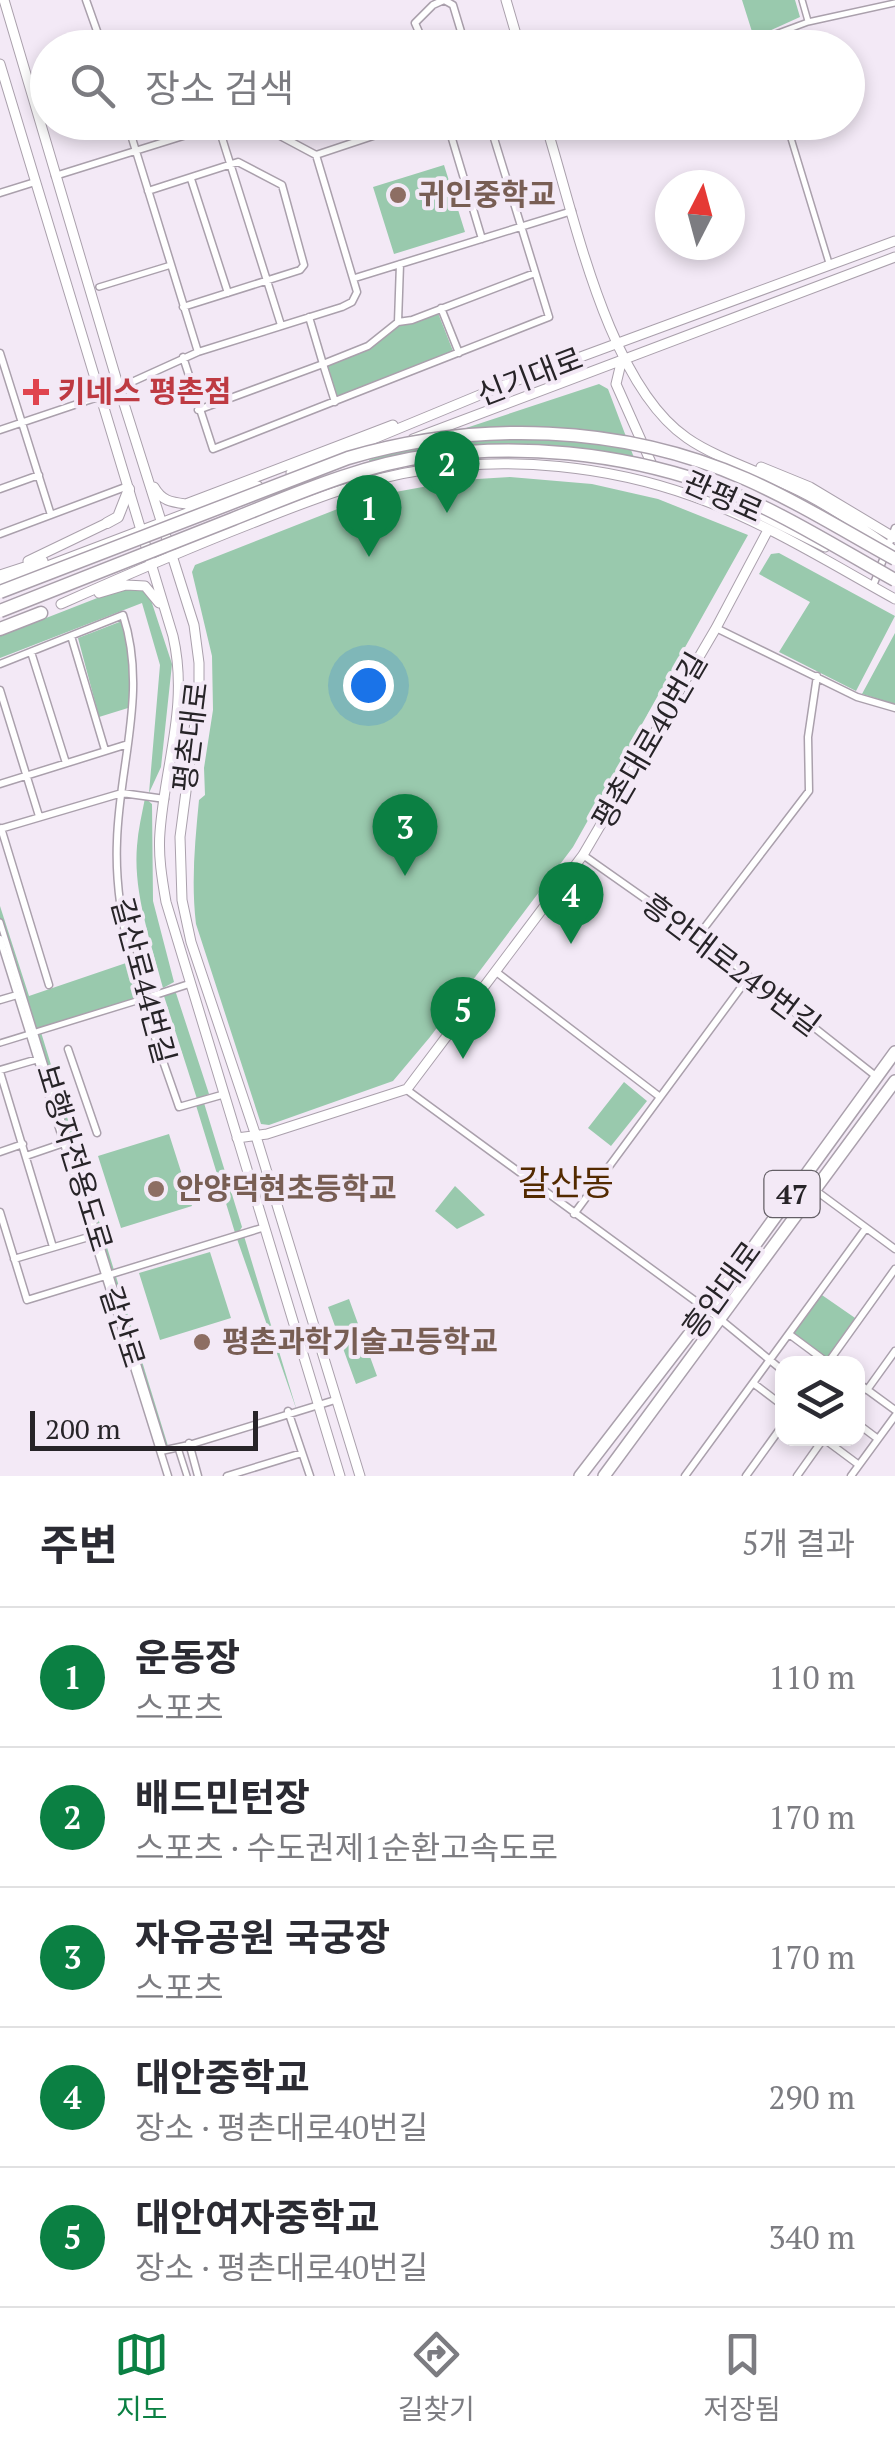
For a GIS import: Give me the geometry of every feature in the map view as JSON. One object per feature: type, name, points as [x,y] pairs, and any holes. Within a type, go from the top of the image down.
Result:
[{"type":"highway","points":[[0,592],[348,458],[398,443],[499,433],[599,438],[700,462],[788,500],[895,560]]},
{"type":"highway","points":[[0,611],[364,470],[426,456],[485,451],[546,452],[613,460],[710,484],[780,516],[895,582]]},
{"type":"highway","points":[[0,630],[41,613]]},
{"type":"main road","points":[[107,523],[118,517],[128,487]]},
{"type":"main road","name":"흥안대로","points":[[580,1476],[724,1288],[895,1052]]},
{"type":"main road","name":"흥안대로","points":[[609,1474],[894,1086]]},
{"type":"main road","points":[[724,1288],[736,1297]]},
{"type":"street","name":"평촌대로","points":[[4,0],[30,93]]},
{"type":"street","points":[[86,0],[97,30]]},
{"type":"street","points":[[418,30],[415,22],[444,0],[454,5],[461,30]]},
{"type":"street","points":[[506,0],[515,30]]},
{"type":"street","points":[[802,0],[808,22]]},
{"type":"street","points":[[791,30],[808,22],[895,3]]},
{"type":"street","points":[[0,65],[20,58]]},
{"type":"street","name":"평촌대로","points":[[0,65],[180,665],[181,695],[160,834],[162,879],[189,984],[340,1476]]},
{"type":"street","name":"평촌대로","points":[[44,140],[194,625],[199,663],[197,715],[180,837],[182,900],[191,942],[255,1133],[360,1476]]},
{"type":"street","points":[[133,140],[198,352]]},
{"type":"street","points":[[54,176],[168,140]]},
{"type":"street","points":[[223,140],[281,326]]},
{"type":"street","points":[[0,430],[101,396],[183,357],[352,302],[357,292],[355,278],[316,155],[288,140]]},
{"type":"street","points":[[316,155],[360,140]]},
{"type":"street","points":[[452,140],[482,239]]},
{"type":"street","points":[[183,357],[213,449],[548,317],[494,140]]},
{"type":"street","name":"관평로","points":[[551,140],[616,344],[641,392],[686,438],[893,539]]},
{"type":"street","points":[[792,140],[830,265]]},
{"type":"street","points":[[148,192],[238,162],[282,185],[304,265],[300,270],[184,307]]},
{"type":"street","points":[[191,179],[228,293]]},
{"type":"street","points":[[0,192],[36,182]]},
{"type":"street","points":[[355,278],[573,211]]},
{"type":"street","name":"신기대로","points":[[0,592],[248,503],[277,485],[499,387],[895,241]]},
{"type":"street","name":"신기대로","points":[[0,592],[141,528],[277,485],[895,257]]},
{"type":"street","points":[[398,322],[400,264]]},
{"type":"street","points":[[99,287],[171,265]]},
{"type":"street","points":[[198,410],[368,346],[398,322],[535,273]]},
{"type":"street","points":[[74,313],[95,307]]},
{"type":"street","points":[[441,308],[459,354]]},
{"type":"street","points":[[309,317],[335,402]]},
{"type":"street","points":[[0,353],[51,514]]},
{"type":"street","name":"관평로","points":[[622,358],[616,384],[652,466],[779,522],[895,582]]},
{"type":"street","points":[[149,477],[159,496],[186,504],[499,387]]},
{"type":"street","points":[[686,438],[800,482],[893,539],[873,586]]},
{"type":"street","points":[[277,485],[318,452]]},
{"type":"street","points":[[277,485],[422,460],[480,454],[539,454],[652,466],[692,496]]},
{"type":"street","points":[[41,613],[172,554],[345,488],[425,469],[482,464],[604,472],[692,496],[768,530],[895,599]]},
{"type":"street","points":[[0,489],[39,476]]},
{"type":"street","points":[[0,534],[128,487]]},
{"type":"street","points":[[218,537],[248,503]]},
{"type":"street","points":[[0,575],[107,523]]},
{"type":"street","name":"평촌대로40번길","points":[[407,1089],[583,855],[716,628],[768,530]]},
{"type":"street","points":[[0,575],[122,536]]},
{"type":"street","points":[[813,541],[849,574]]},
{"type":"street","points":[[61,604],[126,585],[146,586],[168,618]]},
{"type":"street","name":"갈산로44번길","points":[[71,636],[124,615],[135,674],[116,840],[122,922],[179,1107],[225,1094]]},
{"type":"street","points":[[716,628],[858,697],[895,708]]},
{"type":"street","points":[[0,664],[71,636],[105,750]]},
{"type":"street","points":[[31,652],[66,763]]},
{"type":"street","points":[[698,936],[808,791],[808,737],[816,676]]},
{"type":"street","points":[[0,690],[39,816]]},
{"type":"street","points":[[0,784],[128,744]]},
{"type":"street","points":[[49,985],[0,828],[122,792],[165,798]]},
{"type":"street","name":"흥안대로249번길","points":[[583,855],[698,936],[877,1077]]},
{"type":"street","name":"보행자전용도로","points":[[0,922],[108,1276]]},
{"type":"street","name":"갈산로","points":[[0,939],[92,1236],[164,1450],[168,1476]]},
{"type":"street","points":[[495,971],[660,1098]]},
{"type":"street","points":[[574,1214],[748,978]]},
{"type":"street","points":[[0,1043],[189,984]]},
{"type":"street","points":[[0,1000],[17,995]]},
{"type":"street","points":[[68,1049],[97,1133]]},
{"type":"street","points":[[38,1058],[0,1071],[54,1247]]},
{"type":"street","points":[[877,1077],[894,1086]]},
{"type":"street","points":[[237,1138],[267,1134],[407,1089],[720,1319],[775,1365]]},
{"type":"street","points":[[26,1156],[64,1143]]},
{"type":"street","points":[[0,1152],[22,1144]]},
{"type":"street","points":[[814,1190],[895,1249]]},
{"type":"street","points":[[0,1212],[27,1300],[265,1227]]},
{"type":"street","points":[[686,1476],[866,1228]]},
{"type":"street","points":[[14,1259],[92,1236]]},
{"type":"street","points":[[832,1356],[895,1268]]},
{"type":"street","points":[[789,1334],[818,1356]]},
{"type":"street","points":[[868,1390],[895,1351]]},
{"type":"street","points":[[753,1384],[775,1400]]},
{"type":"street","points":[[851,1476],[895,1413],[865,1388]]},
{"type":"street","points":[[164,1450],[335,1400]]},
{"type":"street","points":[[288,1412],[310,1476]]},
{"type":"street","points":[[865,1429],[878,1439]]},
{"type":"street","points":[[746,1476],[775,1436]]},
{"type":"street","points":[[189,1444],[198,1476]]},
{"type":"street","points":[[178,1446],[187,1476]]},
{"type":"street","points":[[797,1476],[818,1446]]},
{"type":"street","points":[[834,1446],[859,1465]]},
{"type":"street","points":[[227,1476],[302,1453]]},
{"type":"green space","points":[[742,0],[795,0],[800,17],[772,30],[751,30]]},
{"type":"green space","points":[[444,165],[465,232],[394,254],[373,187]]},
{"type":"green space","points":[[438,313],[453,351],[336,398],[327,366],[369,349],[400,324]]},
{"type":"green space","points":[[599,384],[608,389],[636,463],[541,449],[372,466],[369,460]]},
{"type":"green space","points":[[510,477],[592,484],[658,499],[748,535],[573,847],[430,1037],[393,1081],[269,1125],[261,1124],[196,924],[196,831],[199,800],[205,795],[204,768],[213,710],[212,656],[192,572],[195,565],[368,497],[461,480]]},
{"type":"green space","points":[[779,553],[895,616],[856,691],[779,652],[810,602],[759,574],[771,554]]},
{"type":"green space","points":[[128,586],[144,588],[150,597],[172,664],[161,767],[149,793],[160,665],[142,603],[0,658],[0,636]]},
{"type":"green space","points":[[122,621],[130,664],[128,708],[99,717],[78,638]]},
{"type":"green space","points":[[895,633],[895,704],[862,694]]},
{"type":"green space","points":[[145,798],[152,804],[153,901],[174,982],[163,988],[144,917],[136,864]]},
{"type":"green space","points":[[0,906],[29,996],[126,963],[137,999],[40,1029],[168,1446],[163,1448],[0,932]]},
{"type":"green space","points":[[175,990],[209,1094],[197,1099],[163,993]]},
{"type":"green space","points":[[624,1082],[647,1101],[611,1146],[588,1128]]},
{"type":"green space","points":[[195,1102],[204,1103],[242,1227],[237,1235],[244,1236],[297,1411],[236,1236]]},
{"type":"green space","points":[[169,1134],[192,1206],[121,1228],[98,1156]]},
{"type":"green space","points":[[455,1186],[485,1215],[457,1229],[435,1211]]},
{"type":"green space","points":[[210,1252],[231,1318],[160,1340],[139,1273]]},
{"type":"green space","points":[[819,1293],[858,1320],[832,1356],[818,1356],[789,1334]]},
{"type":"green space","points":[[349,1299],[377,1376],[356,1384],[328,1307]]},
{"type":"place","name":"귀인중학교","points":[[398,195]]},
{"type":"place","name":"키네스 평촌점","points":[[36,392]]},
{"type":"place","name":"배드민턴장","points":[[447,513]]},
{"type":"place","name":"운동장","points":[[369,557]]},
{"type":"place","name":"자유공원 국궁장","points":[[405,876]]},
{"type":"place","name":"대안중학교","points":[[571,944]]},
{"type":"place","name":"대안여자중학교","points":[[463,1059]]},
{"type":"place","name":"안양덕현초등학교","points":[[156,1189]]},
{"type":"place","name":"평촌과학기술고등학교","points":[[202,1342]]},
{"type":"district","name":"갈산동","points":[[566,1183]]}]
